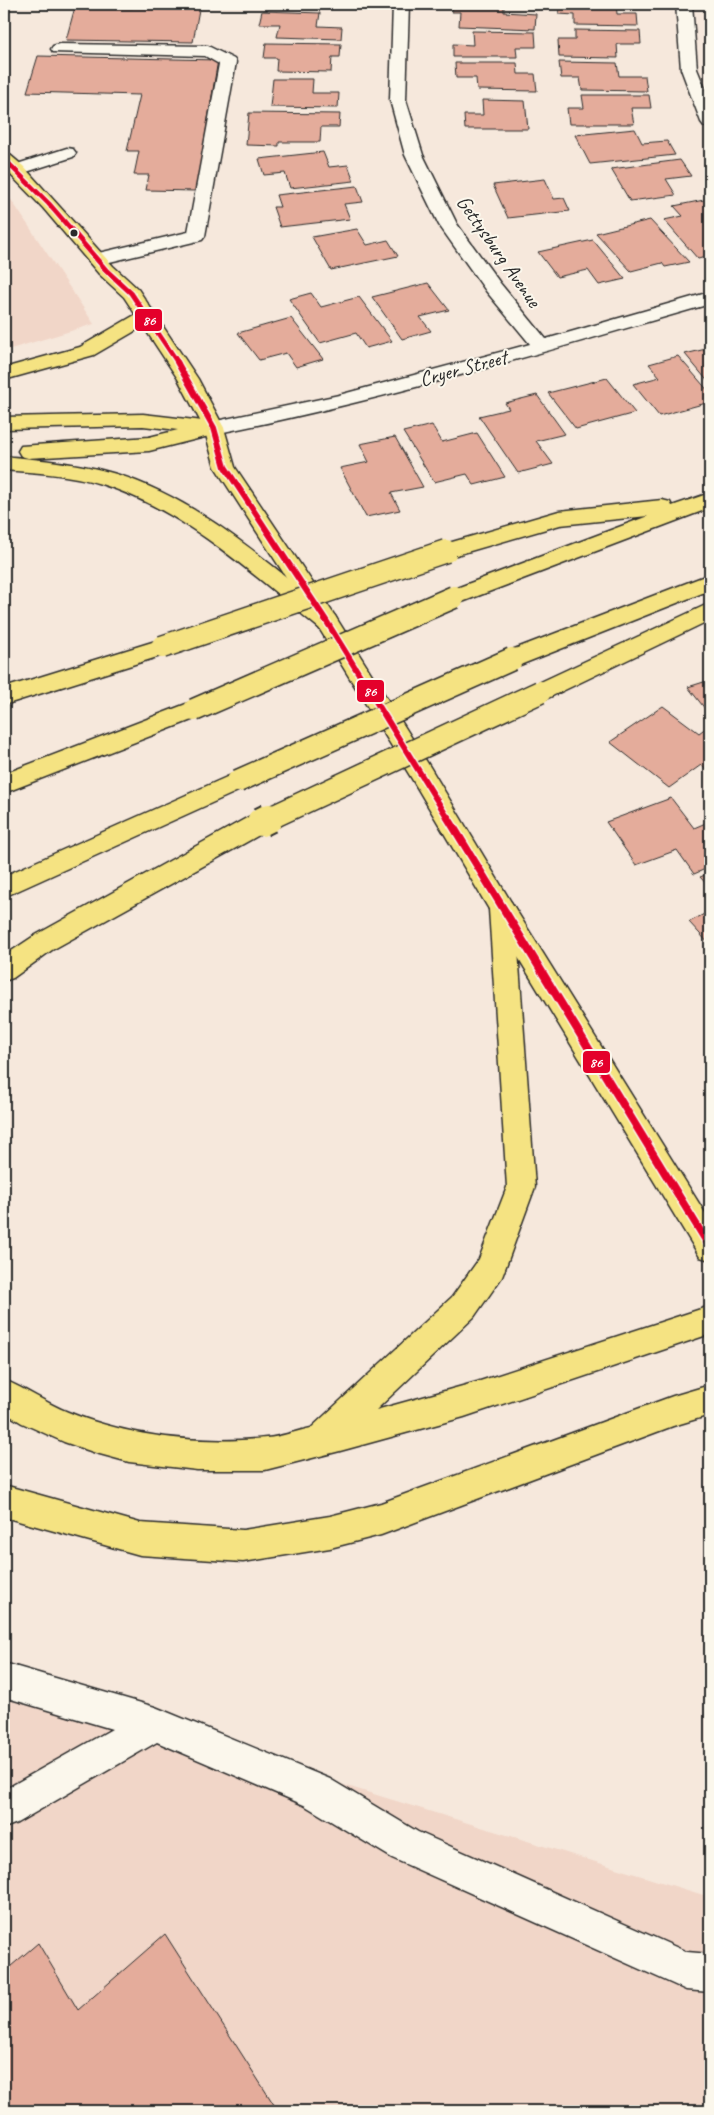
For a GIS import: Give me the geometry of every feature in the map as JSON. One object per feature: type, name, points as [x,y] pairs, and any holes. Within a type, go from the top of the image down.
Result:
[{"type":"main road","points":[[8,164],[97,258],[106,270],[130,293],[188,379],[214,428],[225,467],[328,622],[710,1247]]},
{"type":"main road","points":[[4,374],[87,351],[147,316]]},
{"type":"main road","points":[[4,423],[142,420],[214,428]]},
{"type":"main road","points":[[4,453],[149,444],[214,428]]},
{"type":"main road","points":[[4,463],[70,469],[122,483],[165,503],[223,541],[328,622]]},
{"type":"main road","points":[[4,697],[162,647],[446,551],[559,518],[706,501]]},
{"type":"main road","points":[[4,784],[194,710],[454,597],[706,501]]},
{"type":"main road","points":[[4,886],[512,659],[710,582]]},
{"type":"main road","points":[[4,970],[43,943],[262,822],[710,611]]},
{"type":"main road","points":[[317,1442],[380,1386],[463,1307],[491,1267],[521,1187],[502,909]]},
{"type":"main road","points":[[4,1395],[26,1410],[75,1432],[129,1446],[179,1453],[228,1456],[267,1454],[317,1442],[491,1393],[657,1336],[710,1320]]},
{"type":"main road","points":[[4,1501],[140,1539],[243,1546],[330,1532],[382,1519],[673,1410],[710,1400]]},
{"type":"street","name":"Gettysburg Avenue","points":[[401,4],[398,100],[414,155],[448,224],[493,287],[542,346]]},
{"type":"street","points":[[684,4],[689,69],[710,122]]},
{"type":"street","points":[[59,49],[208,51],[228,62],[196,236],[97,258]]},
{"type":"street","points":[[8,164],[68,152]]},
{"type":"street","name":"Cryer Street","points":[[214,428],[356,397],[710,298]]},
{"type":"street","points":[[4,1680],[155,1724],[317,1792],[405,1845],[432,1858],[686,1971],[710,1973]]},
{"type":"street","points":[[4,1810],[155,1724]]},
{"type":"shaded area","points":[[4,189],[94,324],[4,351]]},
{"type":"shaded area","points":[[4,1681],[710,1897],[710,2111],[4,2111]]},
{"type":"building","points":[[134,4],[200,4],[193,42],[66,40],[75,7],[133,8]]},
{"type":"building","points":[[281,4],[324,4],[323,8],[281,6]]},
{"type":"building","points":[[453,4],[504,4],[504,12],[536,14],[535,29],[459,26],[460,12],[452,12]]},
{"type":"building","points":[[558,4],[616,4],[617,14],[637,14],[638,26],[575,25],[575,15],[559,14]]},
{"type":"building","points":[[262,11],[320,13],[318,26],[342,27],[341,39],[277,37],[280,24],[259,24]]},
{"type":"building","points":[[575,30],[640,31],[641,44],[617,44],[618,58],[559,57],[558,40],[575,40]]},
{"type":"building","points":[[472,31],[535,32],[536,47],[516,47],[517,57],[453,57],[453,44],[473,45]]},
{"type":"building","points":[[266,43],[341,44],[340,57],[332,57],[331,72],[276,71],[277,58],[264,58]]},
{"type":"building","points":[[38,56],[218,60],[196,191],[146,190],[149,175],[134,175],[139,151],[127,151],[140,95],[27,92]]},
{"type":"building","points":[[559,62],[617,63],[619,76],[645,76],[647,91],[582,90],[580,78],[561,78]]},
{"type":"building","points":[[455,63],[517,63],[518,74],[535,74],[537,91],[477,90],[476,78],[456,78]]},
{"type":"building","points":[[273,79],[313,79],[312,93],[339,93],[338,108],[270,107]]},
{"type":"building","points":[[582,95],[649,95],[651,108],[631,108],[634,124],[569,124],[567,108],[584,108]]},
{"type":"building","points":[[482,100],[525,101],[528,129],[465,129],[464,115],[483,115]]},
{"type":"building","points":[[249,113],[340,114],[339,127],[321,127],[320,142],[279,142],[279,146],[246,145]]},
{"type":"building","points":[[635,129],[642,143],[667,141],[675,155],[590,164],[575,135]]},
{"type":"building","points":[[323,152],[329,167],[348,165],[354,181],[290,188],[285,173],[264,175],[259,159]]},
{"type":"building","points":[[680,160],[691,176],[666,179],[676,195],[630,201],[611,169]]},
{"type":"building","points":[[545,179],[554,199],[564,198],[570,211],[508,218],[493,185]]},
{"type":"building","points":[[357,186],[363,202],[344,204],[350,219],[280,227],[273,207],[280,207],[276,195]]},
{"type":"building","points":[[709,199],[710,256],[698,259],[664,220],[683,216],[674,206]]},
{"type":"building","points":[[650,220],[689,262],[665,267],[662,263],[631,271],[596,233]]},
{"type":"building","points":[[357,229],[367,245],[388,240],[398,256],[331,270],[312,237]]},
{"type":"building","points":[[593,240],[625,279],[599,285],[588,270],[557,277],[538,252]]},
{"type":"building","points":[[428,283],[449,310],[420,317],[431,331],[402,339],[372,297]]},
{"type":"building","points":[[311,293],[321,307],[359,297],[392,341],[366,348],[356,333],[320,343],[289,299]]},
{"type":"building","points":[[291,318],[323,359],[296,367],[286,353],[259,360],[238,333]]},
{"type":"building","points":[[710,348],[710,384],[685,354]]},
{"type":"building","points":[[678,356],[710,393],[710,402],[659,416],[633,384],[660,377],[649,364]]},
{"type":"building","points":[[607,378],[635,413],[576,429],[548,393]]},
{"type":"building","points":[[537,395],[565,434],[536,441],[553,464],[518,473],[479,416],[509,409],[505,403]]},
{"type":"building","points":[[432,425],[442,442],[477,433],[505,477],[474,485],[467,474],[434,482],[403,432]]},
{"type":"building","points":[[395,437],[423,487],[391,493],[400,510],[366,517],[340,468],[369,462],[360,444]]},
{"type":"building","points":[[710,680],[710,715],[688,687]]},
{"type":"building","points":[[663,706],[699,733],[707,727],[710,729],[710,773],[701,765],[669,788],[610,742]]},
{"type":"building","points":[[671,798],[694,828],[708,822],[710,825],[710,867],[694,874],[677,850],[636,865],[606,822]]},
{"type":"building","points":[[710,873],[710,888],[700,877]]},
{"type":"building","points":[[710,911],[710,945],[689,922]]},
{"type":"building","points":[[165,1934],[278,2111],[4,2111],[4,1972],[38,1943],[78,2010]]},
{"type":"transit line","name":"86","points":[[4,159],[49,204],[106,270],[131,293],[188,379],[214,428],[225,467],[327,622],[421,773],[502,909],[710,1247]]}]
